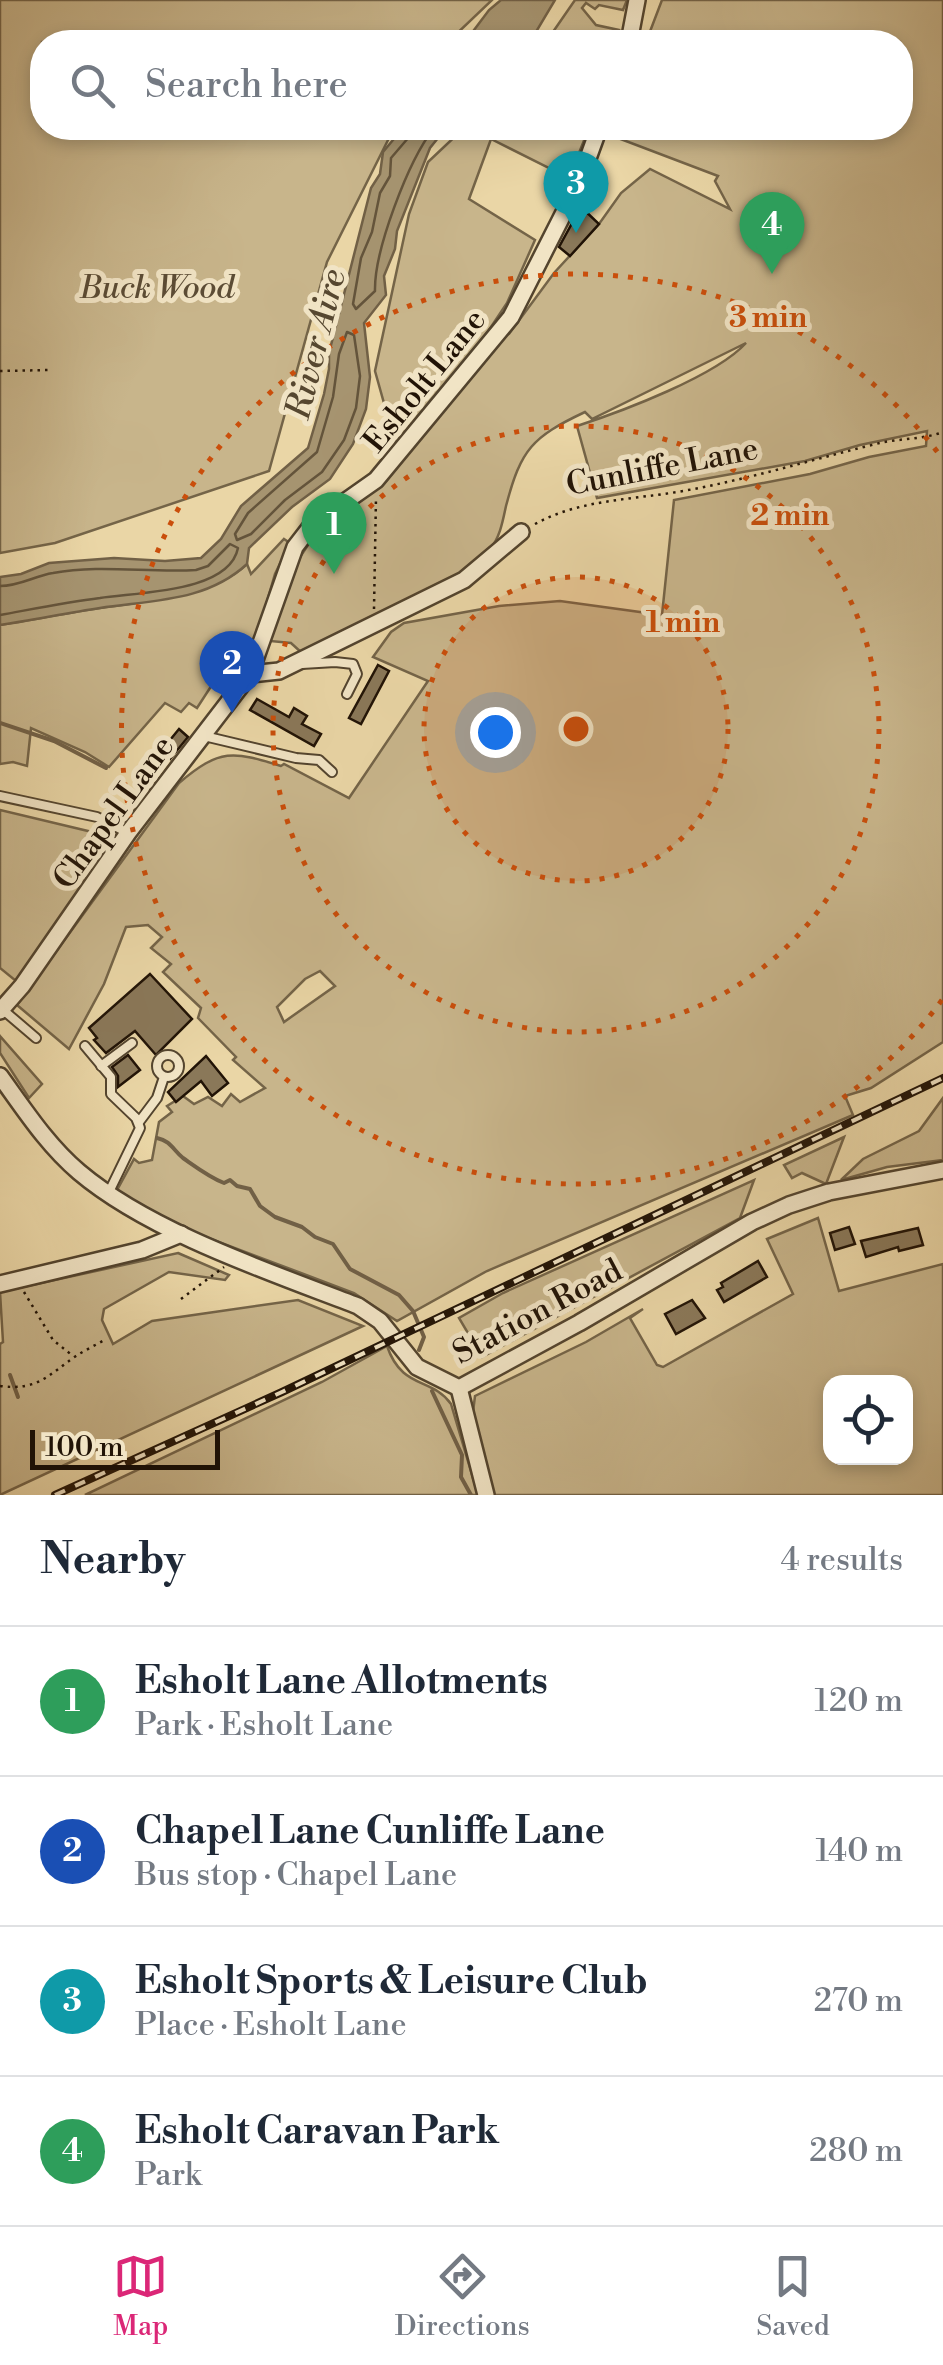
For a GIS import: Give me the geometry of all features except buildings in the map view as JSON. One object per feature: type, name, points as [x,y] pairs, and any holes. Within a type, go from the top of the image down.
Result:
[{"type":"street","points":[[631,30],[637,0]]},
{"type":"street","name":"Esholt Lane","points":[[262,640],[295,546],[312,525],[376,480],[511,317],[580,182],[596,140]]},
{"type":"street","points":[[250,674],[270,674],[289,666],[464,580],[521,532]]},
{"type":"street","name":"Chapel Lane","points":[[1,1010],[22,986],[128,833],[250,674],[262,640]]},
{"type":"street","name":"Station Road","points":[[0,1076],[57,1151],[108,1194],[181,1234],[358,1306],[380,1321],[417,1366],[458,1388],[580,1323],[752,1222],[789,1205],[829,1192],[943,1170]]},
{"type":"street","points":[[5,1283],[142,1250],[181,1234]]},
{"type":"street","points":[[458,1388],[486,1495]]},
{"type":"lane","points":[[289,666],[353,664],[357,674],[347,694]]},
{"type":"lane","points":[[203,736],[318,760],[332,772]]},
{"type":"lane","points":[[0,796],[97,818],[128,833]]},
{"type":"lane","points":[[1,1010],[36,1038]]},
{"type":"lane","points":[[101,1066],[132,1043]]},
{"type":"lane","points":[[85,1046],[110,1077],[112,1094],[139,1122],[140,1128],[108,1194]]},
{"type":"lane","points":[[139,1122],[157,1098],[164,1076]]},
{"type":"path","points":[[0,370],[49,370]]},
{"type":"path","name":"Cunliffe Lane","points":[[521,532],[575,506],[682,491],[790,469],[876,444],[943,432]]},
{"type":"path","points":[[374,622],[376,480]]},
{"type":"path","points":[[181,1298],[224,1267],[229,1253]]},
{"type":"path","points":[[5,1283],[28,1295],[54,1340],[74,1357]]},
{"type":"path","points":[[0,1386],[42,1382],[106,1339]]},
{"type":"green space","name":"Buck Wood","points":[[0,0],[492,0],[461,30],[30,30],[30,140],[388,140],[327,262],[269,471],[55,543],[0,553]]},
{"type":"green space","points":[[575,0],[627,0],[623,10],[599,5],[595,9],[586,3],[582,8],[596,25],[619,30],[554,30]]},
{"type":"green space","points":[[662,0],[943,0],[943,1042],[871,1088],[845,1096],[853,1115],[487,1271],[397,1321],[354,1293],[174,1225],[116,1192],[134,1159],[139,1163],[152,1160],[159,1122],[172,1112],[167,1106],[183,1096],[194,1104],[208,1097],[222,1106],[231,1094],[240,1102],[265,1088],[233,1060],[236,1057],[198,1018],[201,1008],[163,972],[171,964],[151,948],[162,937],[148,925],[126,927],[104,984],[69,1049],[17,1005],[179,783],[205,763],[238,756],[284,764],[349,798],[428,681],[373,657],[391,632],[404,623],[499,606],[560,601],[662,615],[674,500],[810,474],[926,446],[927,431],[805,461],[597,498],[577,426],[691,380],[746,343],[592,419],[585,412],[552,429],[531,447],[517,471],[493,545],[454,578],[303,654],[291,643],[270,641],[300,557],[320,527],[386,481],[621,193],[650,169],[730,209],[715,181],[718,176],[623,140],[913,140],[913,30],[651,30]],"holes":[[[320,971],[335,986],[284,1022],[277,1007],[305,979]]]},
{"type":"green space","points":[[451,140],[491,140],[469,199],[535,240],[507,303],[485,336],[396,446],[375,371],[409,214],[428,162]]},
{"type":"green space","points":[[493,140],[584,140],[569,178]]},
{"type":"green space","points":[[284,539],[290,543],[275,574],[250,660],[232,654],[197,708],[189,703],[181,712],[165,703],[109,767],[31,728],[27,766],[0,764],[0,625],[197,591],[247,564],[251,574]]},
{"type":"green space","points":[[0,810],[113,837],[110,848],[16,981],[0,968]]},
{"type":"green space","points":[[0,1036],[42,1084],[29,1098],[0,1053]]},
{"type":"green space","points":[[943,1098],[943,1160],[887,1167],[841,1180],[863,1159],[919,1131]]},
{"type":"green space","points":[[844,1137],[826,1184],[802,1173],[792,1178],[784,1165]]},
{"type":"green space","points":[[754,1180],[740,1218],[482,1357],[459,1318],[503,1293]]},
{"type":"green space","points":[[818,1218],[839,1291],[943,1264],[943,1495],[494,1495],[473,1412],[475,1396],[586,1342],[643,1309],[630,1318],[657,1365],[663,1367],[793,1294],[767,1239]]},
{"type":"green space","points":[[178,1253],[229,1275],[225,1280],[169,1272],[104,1309],[102,1320],[113,1344],[152,1321],[298,1300],[363,1326],[0,1495],[0,1292]]},
{"type":"green space","points":[[387,1346],[401,1370],[451,1404],[478,1495],[85,1495],[322,1382]]},
{"type":"water","points":[[501,0],[555,0],[537,30],[474,30]]},
{"type":"water","name":"River Aire","points":[[393,140],[436,140],[397,231],[395,249],[384,276],[386,295],[364,323],[370,377],[366,409],[353,444],[330,479],[292,507],[249,548],[247,564],[214,586],[178,597],[0,625],[0,577],[49,563],[201,558],[221,539],[241,506],[308,448],[383,152]]},
{"type":"waterway","points":[[0,723],[54,741],[106,768]]},
{"type":"waterway","points":[[157,1138],[213,1178],[250,1189],[260,1206],[275,1217],[333,1244],[350,1269],[399,1295],[413,1311],[424,1337],[419,1350]]},
{"type":"waterway","points":[[10,1375],[18,1397]]},
{"type":"waterway","points":[[432,1391],[462,1455],[461,1477],[471,1495]]},
{"type":"railway","points":[[55,1495],[282,1392],[943,1078]]},
{"type":"place","name":"Esholt Sports & Leisure Club","points":[[576,233]]},
{"type":"place","name":"Esholt Caravan Park","points":[[772,274]]},
{"type":"place","name":"Esholt Lane Allotments","points":[[334,574]]},
{"type":"place","name":"Chapel Lane Cunliffe Lane","points":[[232,713]]}]
